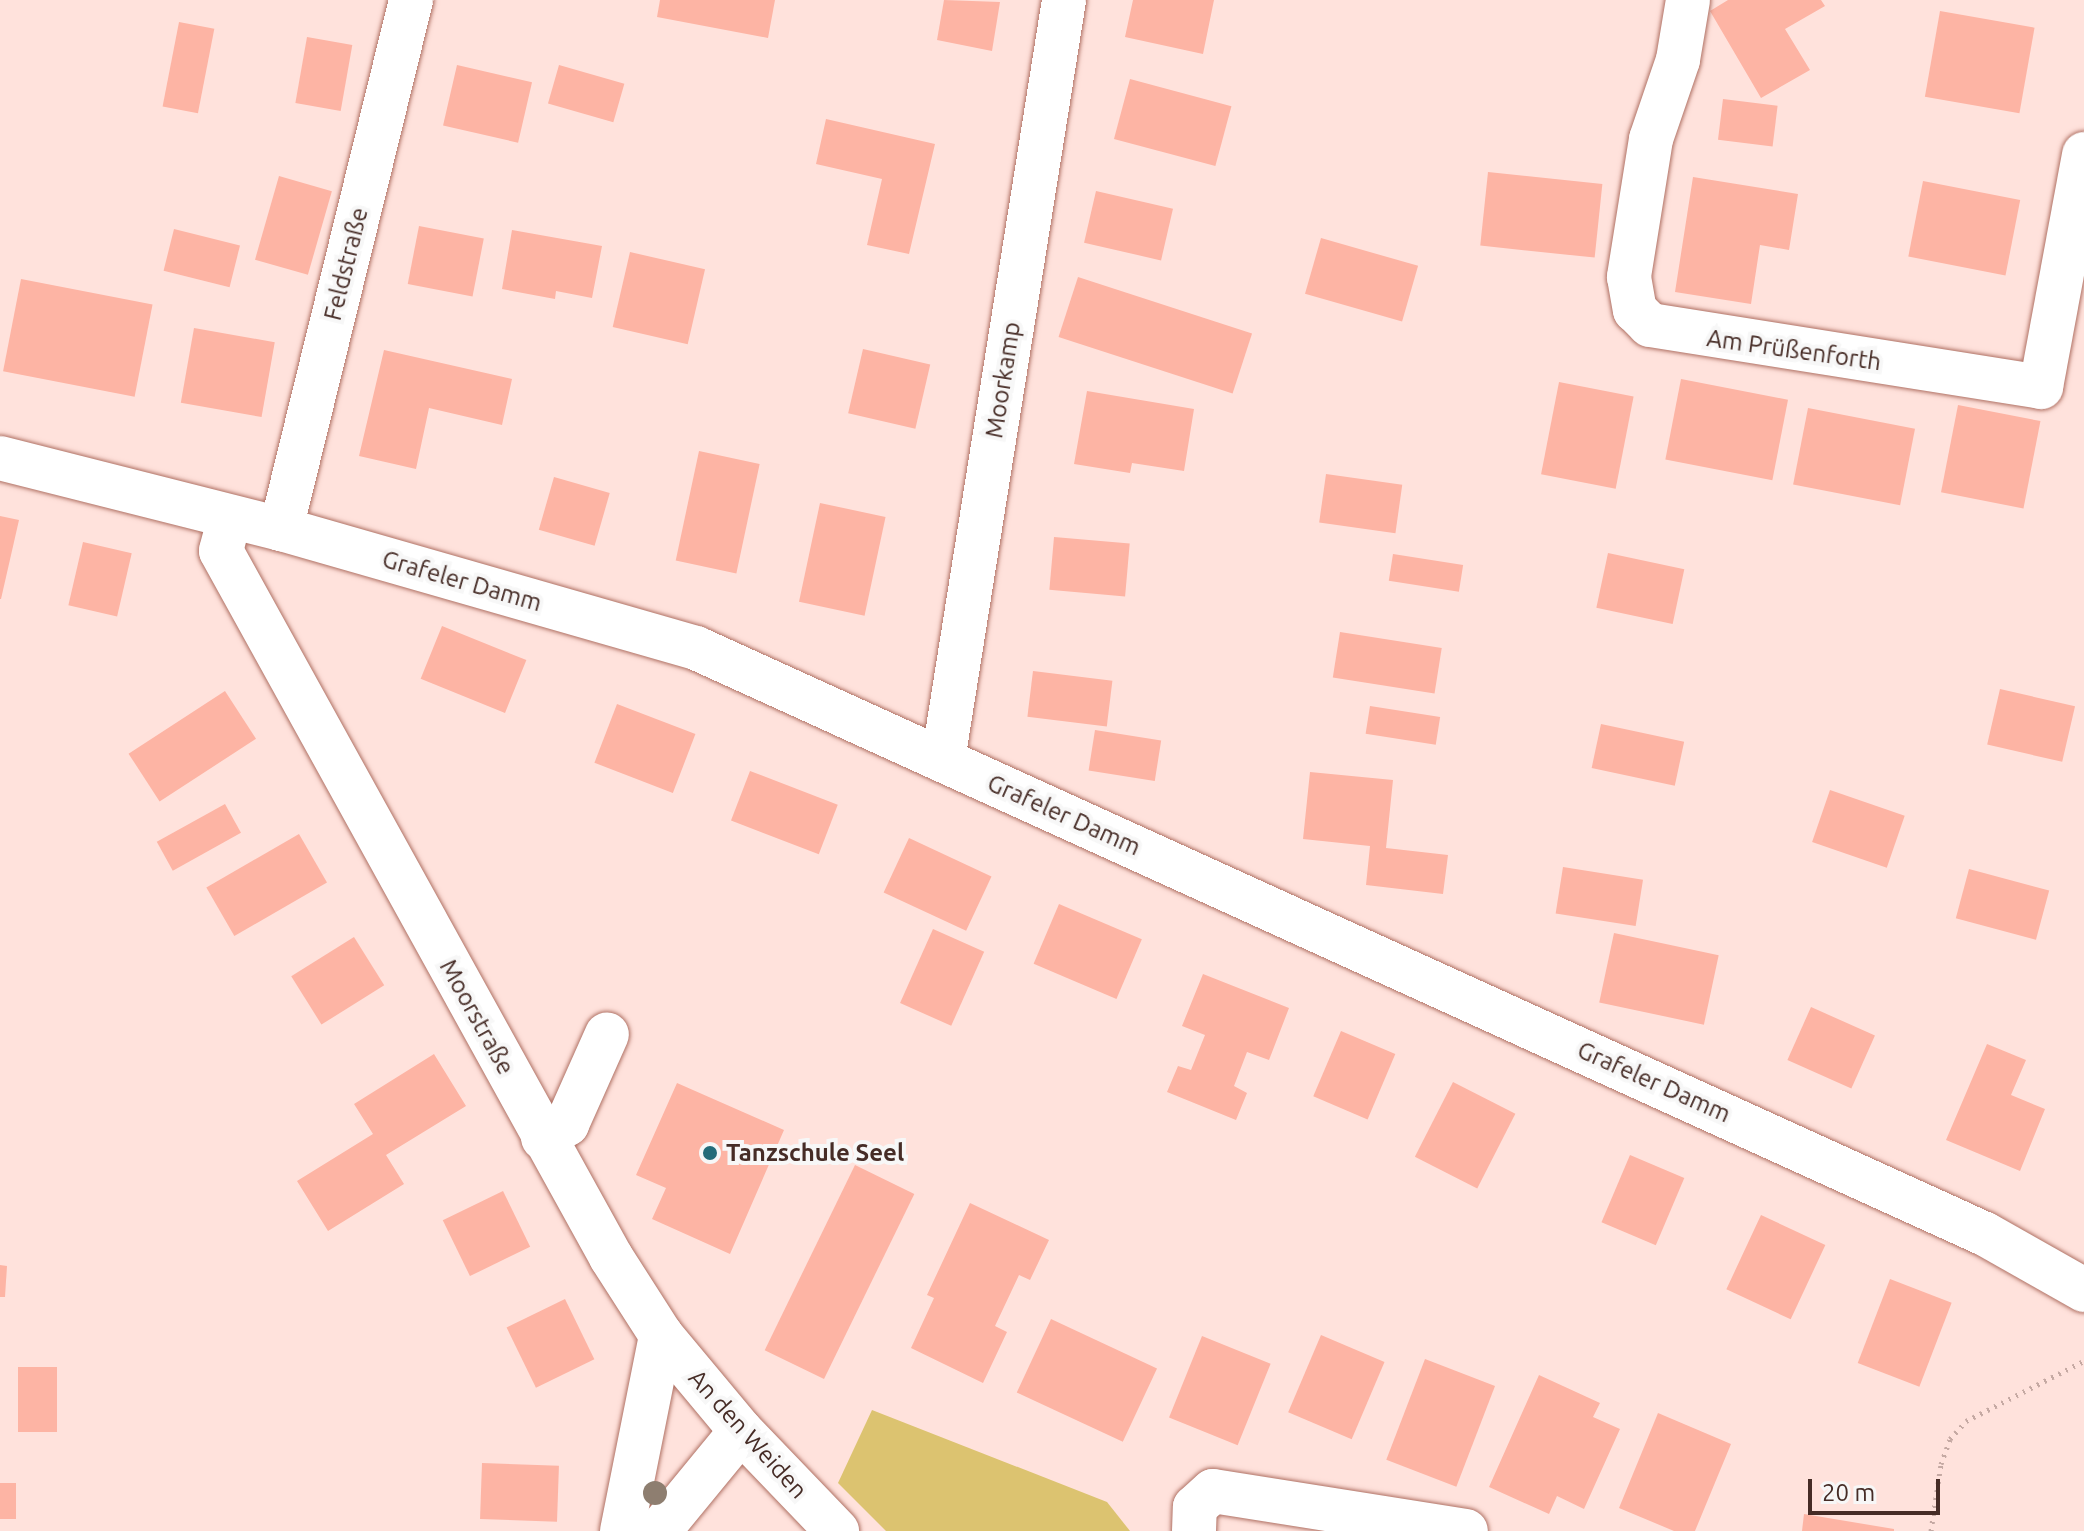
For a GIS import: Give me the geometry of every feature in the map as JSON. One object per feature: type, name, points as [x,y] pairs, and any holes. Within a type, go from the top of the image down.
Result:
[{"type":"street","name":"Feldstraße","points":[[281,529],[411,0]]},
{"type":"street","name":"Moorkamp","points":[[943,760],[1064,0]]},
{"type":"street","name":"Am Prüßenforth","points":[[1688,0],[1678,60],[1651,139],[1629,277],[1635,310],[1650,325],[2041,387],[2084,154]]},
{"type":"street","name":"Grafeler Damm","points":[[0,458],[281,529],[696,648],[1985,1234],[2084,1290]]},
{"type":"street","name":"Moorstraße","points":[[230,517],[221,551],[543,1138],[661,1335]]},
{"type":"street","points":[[543,1138],[567,1124],[607,1034]]},
{"type":"street","points":[[622,1531],[661,1335]]},
{"type":"street","name":"An den Weiden","points":[[661,1335],[741,1431],[837,1531]]},
{"type":"street","points":[[659,1531],[741,1431]]},
{"type":"street","points":[[1194,1531],[1195,1507],[1213,1491],[1466,1531]]},
{"type":"path","points":[[1931,1531],[1941,1464],[1950,1439],[1966,1421],[2084,1361]]},
{"type":"shaded area","points":[[872,1410],[1107,1502],[1130,1531],[886,1531],[838,1483]]},
{"type":"building","points":[[660,0],[775,0],[768,38],[657,17]]},
{"type":"building","points":[[944,0],[1000,2],[992,51],[937,40]]},
{"type":"building","points":[[1133,0],[1214,0],[1203,54],[1125,37]]},
{"type":"building","points":[[1728,0],[1821,0],[1825,6],[1785,29],[1810,70],[1761,98],[1710,11]]},
{"type":"building","points":[[1940,11],[2035,28],[2019,113],[1925,97]]},
{"type":"building","points":[[179,22],[214,29],[198,113],[163,106]]},
{"type":"building","points":[[307,37],[352,45],[341,111],[295,103]]},
{"type":"building","points":[[457,65],[532,82],[518,143],[443,125]]},
{"type":"building","points":[[559,65],[624,84],[613,122],[548,103]]},
{"type":"building","points":[[1130,79],[1231,106],[1215,166],[1114,139]]},
{"type":"building","points":[[1723,99],[1778,106],[1773,146],[1718,140]]},
{"type":"building","points":[[826,119],[935,144],[909,254],[867,245],[882,179],[816,164]]},
{"type":"building","points":[[1488,172],[1602,184],[1595,258],[1480,246]]},
{"type":"building","points":[[279,176],[332,191],[308,275],[255,260]]},
{"type":"building","points":[[1693,177],[1798,194],[1789,250],[1760,245],[1751,304],[1675,292]]},
{"type":"building","points":[[1923,181],[2020,200],[2005,275],[1908,257]]},
{"type":"building","points":[[1096,191],[1173,209],[1161,260],[1084,243]]},
{"type":"building","points":[[419,226],[484,239],[473,297],[408,284]]},
{"type":"building","points":[[174,229],[240,245],[230,287],[164,271]]},
{"type":"building","points":[[512,230],[602,246],[592,298],[556,291],[555,299],[502,289]]},
{"type":"building","points":[[1321,238],[1418,266],[1402,322],[1305,294]]},
{"type":"building","points":[[630,252],[705,269],[688,344],[613,327]]},
{"type":"building","points":[[1078,277],[1252,334],[1233,393],[1059,337]]},
{"type":"building","points":[[21,279],[153,305],[135,397],[3,371]]},
{"type":"building","points":[[194,328],[275,342],[262,417],[181,403]]},
{"type":"building","points":[[863,349],[930,365],[915,429],[848,413]]},
{"type":"building","points":[[384,350],[512,379],[502,425],[429,408],[416,469],[359,456]]},
{"type":"building","points":[[1681,379],[1788,400],[1772,480],[1665,459]]},
{"type":"building","points":[[1559,382],[1634,397],[1616,489],[1541,474]]},
{"type":"building","points":[[1087,391],[1194,409],[1184,471],[1132,463],[1130,473],[1074,464]]},
{"type":"building","points":[[1958,405],[2040,421],[2023,508],[1941,492]]},
{"type":"building","points":[[1808,408],[1915,429],[1900,505],[1793,485]]},
{"type":"building","points":[[699,451],[760,464],[736,573],[676,561]]},
{"type":"building","points":[[1326,474],[1402,485],[1395,533],[1319,523]]},
{"type":"building","points":[[554,477],[610,493],[595,546],[539,530]]},
{"type":"building","points":[[820,503],[886,517],[865,616],[799,602]]},
{"type":"building","points":[[0,516],[19,520],[1,599],[0,599]]},
{"type":"building","points":[[1054,537],[1130,544],[1125,596],[1049,590]]},
{"type":"building","points":[[83,542],[132,553],[117,617],[68,605]]},
{"type":"building","points":[[1608,553],[1684,569],[1673,624],[1596,608]]},
{"type":"building","points":[[1393,554],[1463,565],[1459,592],[1389,581]]},
{"type":"building","points":[[442,626],[526,660],[505,713],[421,679]]},
{"type":"building","points":[[1340,632],[1442,648],[1435,694],[1333,677]]},
{"type":"building","points":[[1033,671],[1112,681],[1107,726],[1027,717]]},
{"type":"building","points":[[2000,689],[2075,706],[2062,762],[1987,745]]},
{"type":"building","points":[[225,691],[256,739],[160,801],[129,754]]},
{"type":"building","points":[[617,704],[695,734],[673,793],[594,763]]},
{"type":"building","points":[[1370,706],[1440,717],[1436,745],[1366,734]]},
{"type":"building","points":[[1601,724],[1684,742],[1675,786],[1592,768]]},
{"type":"building","points":[[1095,730],[1161,740],[1155,781],[1089,770]]},
{"type":"building","points":[[750,771],[838,805],[819,854],[731,820]]},
{"type":"building","points":[[1310,772],[1393,780],[1386,848],[1448,855],[1443,894],[1366,885],[1370,846],[1303,839]]},
{"type":"building","points":[[1830,790],[1905,816],[1887,868],[1812,842]]},
{"type":"building","points":[[225,804],[241,833],[173,871],[157,842]]},
{"type":"building","points":[[299,834],[327,882],[234,936],[206,888]]},
{"type":"building","points":[[909,838],[991,876],[966,931],[884,892]]},
{"type":"building","points":[[1563,867],[1643,880],[1636,926],[1556,913]]},
{"type":"building","points":[[1969,869],[2049,890],[2036,940],[1956,918]]},
{"type":"building","points":[[1059,904],[1142,939],[1116,999],[1034,964]]},
{"type":"building","points":[[933,929],[984,952],[951,1026],[900,1003]]},
{"type":"building","points":[[1614,933],[1719,955],[1704,1025],[1599,1002]]},
{"type":"building","points":[[354,937],[384,985],[321,1025],[291,976]]},
{"type":"building","points":[[1203,974],[1289,1008],[1269,1060],[1247,1052],[1234,1086],[1247,1093],[1236,1120],[1167,1092],[1178,1066],[1191,1070],[1205,1035],[1182,1026]]},
{"type":"building","points":[[1811,1007],[1875,1035],[1851,1088],[1787,1060]]},
{"type":"building","points":[[1341,1031],[1395,1054],[1368,1119],[1313,1096]]},
{"type":"building","points":[[1987,1044],[2026,1060],[2011,1095],[2045,1109],[2020,1171],[1946,1140]]},
{"type":"building","points":[[434,1054],[466,1106],[386,1155],[404,1184],[328,1231],[297,1181],[373,1134],[354,1104]]},
{"type":"building","points":[[1453,1082],[1515,1114],[1477,1189],[1415,1157]]},
{"type":"building","name":"Tanzschule Seel","points":[[677,1083],[784,1130],[730,1254],[652,1219],[666,1188],[636,1175]]},
{"type":"building","points":[[1630,1155],[1684,1178],[1656,1245],[1601,1222]]},
{"type":"building","points":[[855,1165],[914,1194],[824,1379],[765,1350]]},
{"type":"building","points":[[503,1191],[530,1247],[470,1276],[443,1220]]},
{"type":"building","points":[[970,1203],[1049,1240],[1030,1280],[1019,1275],[995,1326],[1007,1332],[983,1383],[911,1348],[934,1298],[927,1295]]},
{"type":"building","points":[[1761,1215],[1825,1245],[1791,1319],[1726,1289]]},
{"type":"building","points":[[0,1265],[7,1266],[5,1297],[0,1297]]},
{"type":"building","points":[[1890,1279],[1952,1303],[1919,1387],[1858,1363]]},
{"type":"building","points":[[565,1299],[594,1359],[536,1388],[507,1327]]},
{"type":"building","points":[[1051,1319],[1157,1368],[1123,1442],[1017,1392]]},
{"type":"building","points":[[1321,1335],[1385,1362],[1352,1439],[1288,1412]]},
{"type":"building","points":[[1202,1336],[1271,1364],[1238,1445],[1169,1418]]},
{"type":"building","points":[[1425,1359],[1495,1386],[1456,1487],[1386,1460]]},
{"type":"building","points":[[18,1367],[57,1367],[57,1432],[18,1432]]},
{"type":"building","points":[[1539,1375],[1600,1403],[1593,1417],[1620,1429],[1584,1509],[1557,1496],[1549,1514],[1489,1487]]},
{"type":"building","points":[[1658,1413],[1731,1444],[1695,1531],[1674,1531],[1619,1508]]},
{"type":"building","points":[[482,1463],[559,1466],[557,1522],[480,1519]]},
{"type":"building","points":[[0,1483],[16,1483],[16,1519],[0,1519]]},
{"type":"building","points":[[1804,1514],[1894,1529],[1894,1531],[1802,1531]]},
{"type":"place","name":"Tanzschule Seel","points":[[710,1153]]}]
